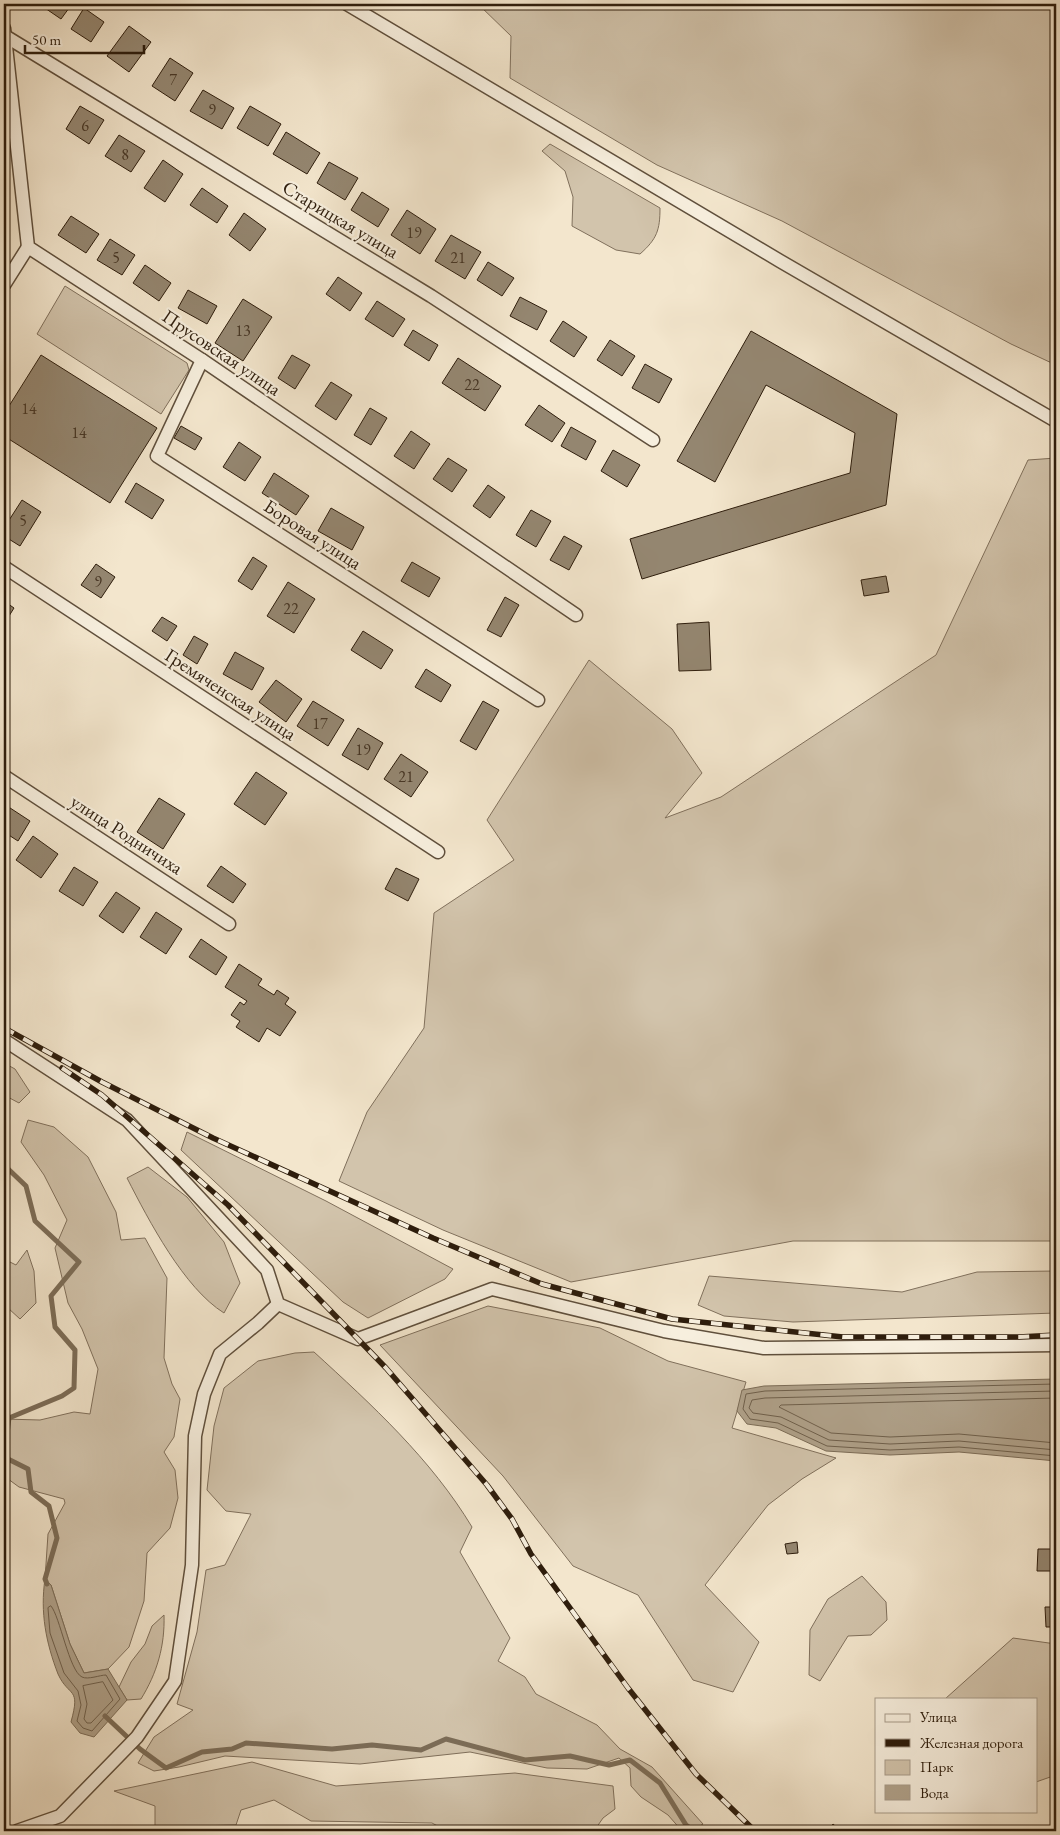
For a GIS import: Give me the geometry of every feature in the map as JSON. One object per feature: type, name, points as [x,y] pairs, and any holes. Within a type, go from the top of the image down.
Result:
[{"type":"street","points":[[347,4],[780,261],[1056,421]]},
{"type":"street","points":[[4,32],[28,247],[4,285]]},
{"type":"street","name":"Старицкая улица","points":[[4,32],[431,296],[653,440]]},
{"type":"street","name":"Прусовская улица","points":[[28,247],[202,360],[576,615]]},
{"type":"street","name":"Боровая улица","points":[[202,360],[157,456],[538,700]]},
{"type":"street","name":"Гремяченская улица","points":[[4,567],[438,852]]},
{"type":"street","name":"улица Родничиха","points":[[4,776],[229,924]]},
{"type":"street","points":[[4,1040],[127,1120],[267,1270],[278,1304],[358,1339],[492,1289],[664,1331],[764,1348],[1056,1344]]},
{"type":"street","points":[[17,1831],[60,1816],[138,1737],[175,1681],[192,1565],[195,1436],[204,1394],[220,1354],[278,1304]]},
{"type":"green space","points":[[478,4],[1056,4],[1056,365],[1011,344],[782,221],[657,165],[510,78],[511,36]]},
{"type":"green space","points":[[550,144],[660,208],[658,228],[654,239],[640,254],[616,250],[572,226],[573,197],[565,171],[542,151]]},
{"type":"green space","points":[[65,286],[187,363],[189,370],[161,414],[37,334]]},
{"type":"green space","points":[[1056,458],[1056,1241],[793,1241],[571,1282],[443,1230],[339,1181],[367,1112],[424,1028],[434,913],[514,860],[487,820],[589,660],[672,729],[702,773],[665,818],[721,797],[936,655],[1028,460]]},
{"type":"green space","points":[[4,1063],[15,1069],[30,1092],[19,1103],[4,1095]]},
{"type":"green space","points":[[28,1120],[54,1127],[88,1157],[116,1212],[121,1240],[145,1238],[167,1278],[164,1358],[172,1384],[180,1399],[174,1437],[164,1452],[175,1470],[178,1498],[170,1528],[147,1553],[144,1601],[129,1647],[108,1669],[84,1673],[70,1644],[51,1585],[45,1579],[48,1534],[65,1503],[64,1499],[19,1487],[4,1476],[4,1419],[40,1420],[74,1412],[90,1414],[98,1369],[82,1329],[68,1303],[55,1248],[67,1220],[44,1175],[21,1142]]},
{"type":"green space","points":[[187,1132],[326,1201],[453,1269],[445,1279],[368,1318],[343,1302],[181,1150]]},
{"type":"green space","points":[[148,1167],[187,1197],[224,1242],[240,1283],[224,1313],[209,1302],[182,1271],[157,1233],[127,1178]]},
{"type":"green space","points":[[27,1250],[34,1271],[36,1303],[20,1319],[8,1308],[4,1309],[4,1259],[16,1265]]},
{"type":"green space","points":[[1056,1271],[1056,1313],[793,1322],[724,1316],[698,1305],[709,1276],[902,1292],[977,1272]]},
{"type":"green space","points":[[488,1306],[600,1328],[668,1361],[746,1382],[732,1428],[836,1458],[802,1479],[768,1505],[705,1585],[759,1642],[733,1692],[693,1680],[638,1595],[573,1566],[503,1476],[380,1345]]},
{"type":"green space","points":[[314,1352],[379,1413],[419,1456],[456,1502],[472,1527],[460,1552],[510,1638],[498,1661],[525,1677],[536,1694],[597,1725],[620,1749],[652,1767],[703,1824],[692,1831],[682,1831],[668,1815],[641,1797],[631,1786],[630,1768],[619,1758],[587,1769],[547,1768],[470,1752],[360,1764],[225,1756],[154,1771],[138,1763],[154,1737],[193,1710],[177,1704],[197,1632],[206,1570],[225,1565],[251,1514],[226,1511],[207,1490],[214,1426],[224,1388],[258,1361],[295,1353]]},
{"type":"green space","points":[[862,1576],[886,1602],[887,1620],[871,1635],[848,1636],[820,1681],[809,1675],[810,1630],[828,1599]]},
{"type":"green space","points":[[164,1615],[163,1638],[156,1669],[141,1699],[127,1700],[119,1687],[131,1662],[145,1644],[152,1626]]},
{"type":"green space","points":[[1013,1638],[1056,1644],[1056,1775],[1038,1781],[1038,1698],[946,1698]]},
{"type":"green space","points":[[252,1762],[336,1786],[515,1773],[613,1786],[615,1809],[603,1818],[594,1831],[447,1831],[432,1823],[311,1821],[274,1800],[241,1810],[236,1825],[155,1827],[155,1806],[114,1791]]},
{"type":"water","points":[[1056,1379],[1056,1461],[959,1452],[890,1455],[826,1451],[776,1428],[747,1424],[737,1411],[742,1390],[764,1386]]},
{"type":"water","points":[[45,1579],[51,1585],[70,1644],[84,1673],[108,1669],[127,1700],[94,1737],[80,1733],[71,1722],[75,1703],[74,1697],[58,1674],[50,1651],[45,1627],[43,1603]]},
{"type":"building","points":[[39,4],[72,4],[61,19]]},
{"type":"building","points":[[84,8],[104,22],[91,42],[71,29]]},
{"type":"building","points":[[129,26],[151,42],[129,72],[107,56]]},
{"type":"building","points":[[170,58],[193,73],[175,101],[152,86]]},
{"type":"building","points":[[203,90],[234,108],[222,129],[190,111]]},
{"type":"building","points":[[80,106],[104,120],[89,144],[66,129]]},
{"type":"building","points":[[250,106],[281,124],[268,146],[237,128]]},
{"type":"building","points":[[286,132],[320,153],[307,174],[273,154]]},
{"type":"building","points":[[119,135],[145,151],[131,172],[105,156]]},
{"type":"building","points":[[163,160],[183,174],[165,202],[144,188]]},
{"type":"building","points":[[329,162],[358,178],[345,200],[317,183]]},
{"type":"building","points":[[202,188],[228,206],[217,223],[190,205]]},
{"type":"building","points":[[362,192],[389,209],[378,227],[351,210]]},
{"type":"building","points":[[407,210],[436,229],[420,254],[391,235]]},
{"type":"building","points":[[244,213],[266,229],[250,251],[229,235]]},
{"type":"building","points":[[71,216],[99,234],[86,253],[58,235]]},
{"type":"building","points":[[451,235],[481,252],[465,279],[435,261]]},
{"type":"building","points":[[110,239],[135,255],[122,275],[97,260]]},
{"type":"building","points":[[488,262],[514,278],[502,296],[477,280]]},
{"type":"building","points":[[145,265],[171,283],[159,301],[133,283]]},
{"type":"building","points":[[338,277],[362,293],[350,311],[326,294]]},
{"type":"building","points":[[188,290],[217,306],[207,324],[178,308]]},
{"type":"building","points":[[520,297],[547,311],[537,330],[510,316]]},
{"type":"building","points":[[243,299],[272,317],[243,361],[215,343]]},
{"type":"building","points":[[377,301],[405,319],[393,337],[365,319]]},
{"type":"building","points":[[563,321],[587,337],[574,357],[550,341]]},
{"type":"building","points":[[413,330],[438,345],[429,361],[404,345]]},
{"type":"building","points":[[751,331],[897,414],[886,505],[642,579],[630,539],[850,473],[855,433],[766,385],[715,482],[677,461]]},
{"type":"building","points":[[610,340],[635,356],[622,376],[597,360]]},
{"type":"building","points":[[41,355],[157,428],[110,503],[4,436],[4,414]]},
{"type":"building","points":[[292,355],[310,365],[295,389],[278,378]]},
{"type":"building","points":[[458,358],[501,386],[485,411],[442,383]]},
{"type":"building","points":[[645,364],[672,379],[659,403],[632,388]]},
{"type":"building","points":[[331,382],[352,395],[336,420],[315,406]]},
{"type":"building","points":[[539,405],[565,423],[552,442],[525,425]]},
{"type":"building","points":[[370,408],[387,418],[371,445],[354,435]]},
{"type":"building","points":[[181,426],[202,438],[195,450],[174,438]]},
{"type":"building","points":[[571,427],[596,441],[586,460],[561,446]]},
{"type":"building","points":[[411,431],[430,444],[414,469],[394,456]]},
{"type":"building","points":[[239,442],[261,457],[245,481],[223,467]]},
{"type":"building","points":[[613,450],[640,465],[627,487],[601,471]]},
{"type":"building","points":[[448,458],[467,470],[452,492],[433,479]]},
{"type":"building","points":[[274,473],[309,496],[296,515],[262,493]]},
{"type":"building","points":[[136,483],[164,500],[152,519],[125,502]]},
{"type":"building","points":[[488,485],[505,497],[490,518],[473,506]]},
{"type":"building","points":[[22,500],[41,512],[20,546],[4,536],[4,528]]},
{"type":"building","points":[[331,508],[364,527],[352,550],[318,531]]},
{"type":"building","points":[[531,510],[551,521],[536,547],[516,535]]},
{"type":"building","points":[[564,536],[582,546],[569,570],[550,560]]},
{"type":"building","points":[[253,557],[267,566],[252,590],[238,581]]},
{"type":"building","points":[[412,562],[440,578],[429,597],[401,581]]},
{"type":"building","points":[[96,564],[115,577],[101,598],[81,585]]},
{"type":"building","points":[[886,576],[889,592],[864,596],[861,580]]},
{"type":"building","points":[[288,582],[315,599],[294,633],[267,616]]},
{"type":"building","points":[[505,597],[519,605],[501,637],[487,630]]},
{"type":"building","points":[[4,601],[14,608],[4,624]]},
{"type":"building","points":[[162,617],[177,626],[167,641],[152,631]]},
{"type":"building","points":[[709,622],[711,670],[679,671],[677,624]]},
{"type":"building","points":[[363,631],[393,650],[381,669],[351,650]]},
{"type":"building","points":[[194,636],[208,644],[197,664],[183,655]]},
{"type":"building","points":[[235,652],[264,668],[252,690],[223,674]]},
{"type":"building","points":[[426,669],[451,685],[441,702],[415,687]]},
{"type":"building","points":[[276,680],[302,699],[286,722],[259,702]]},
{"type":"building","points":[[313,701],[344,720],[328,746],[297,726]]},
{"type":"building","points":[[483,701],[499,710],[476,750],[460,741]]},
{"type":"building","points":[[358,728],[383,743],[368,770],[342,755]]},
{"type":"building","points":[[401,754],[428,772],[411,797],[384,779]]},
{"type":"building","points":[[256,772],[287,793],[265,825],[234,804]]},
{"type":"building","points":[[159,798],[185,814],[163,849],[137,832]]},
{"type":"building","points":[[4,804],[30,821],[18,841],[4,832]]},
{"type":"building","points":[[33,836],[58,854],[41,878],[16,860]]},
{"type":"building","points":[[221,866],[246,884],[233,903],[207,886]]},
{"type":"building","points":[[74,867],[98,882],[83,906],[59,891]]},
{"type":"building","points":[[396,868],[419,879],[408,901],[385,889]]},
{"type":"building","points":[[116,892],[140,908],[123,933],[99,916]]},
{"type":"building","points":[[156,912],[182,929],[166,954],[140,937]]},
{"type":"building","points":[[201,939],[227,957],[216,975],[189,957]]},
{"type":"building","points":[[239,964],[262,979],[258,985],[274,995],[277,990],[289,998],[285,1004],[296,1012],[280,1036],[267,1028],[259,1042],[236,1027],[240,1021],[231,1015],[240,1002],[244,1005],[247,1001],[225,987]]},
{"type":"building","points":[[797,1542],[798,1553],[787,1554],[785,1544]]},
{"type":"building","points":[[1038,1549],[1056,1549],[1056,1571],[1037,1571]]},
{"type":"building","points":[[1045,1607],[1056,1607],[1056,1627],[1046,1627]]},
{"type":"building","points":[[833,1824],[841,1831],[828,1830]]},
{"type":"waterway","points":[[4,1165],[26,1186],[35,1221],[79,1262],[51,1296],[55,1327],[75,1350],[74,1388],[62,1396],[9,1418],[4,1457],[28,1469],[31,1492],[49,1506],[57,1538],[45,1579],[47,1584]]},
{"type":"waterway","points":[[105,1716],[140,1749],[166,1768],[202,1752],[232,1749],[246,1743],[332,1749],[372,1745],[421,1750],[446,1739],[525,1760],[570,1756],[609,1765],[630,1760],[660,1783],[686,1825],[694,1831]]},
{"type":"railway","points":[[4,1028],[102,1082],[213,1138],[433,1238],[542,1284],[672,1319],[843,1337],[1019,1337],[1056,1335]]},
{"type":"railway","points":[[62,1068],[102,1095],[228,1205],[386,1368],[487,1485],[512,1519],[531,1554],[628,1688],[696,1774],[755,1831]]}]
